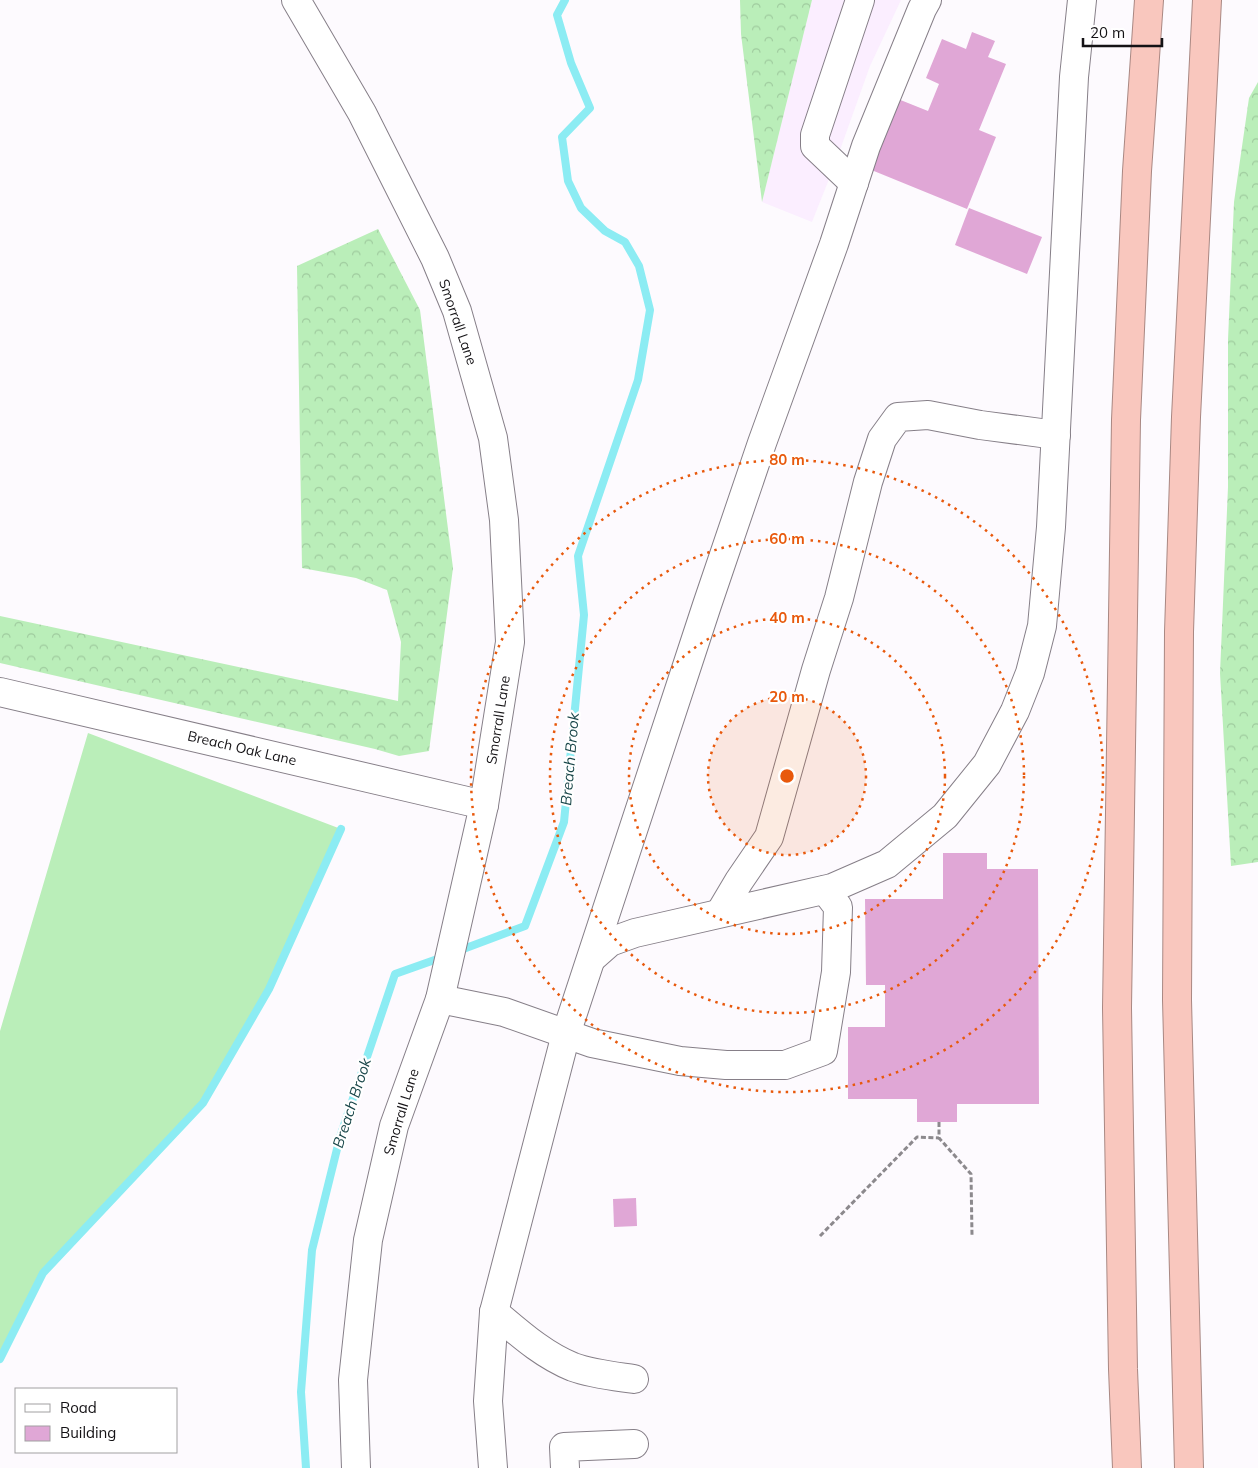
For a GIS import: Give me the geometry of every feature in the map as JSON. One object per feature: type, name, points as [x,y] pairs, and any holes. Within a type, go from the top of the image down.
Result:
[{"type":"highway","points":[[1127,1468],[1123,1369],[1117,988],[1126,420],[1148,0]]},
{"type":"highway","points":[[1189,1468],[1177,1000],[1179,642],[1186,416],[1207,0]]},
{"type":"street","name":"Smorrall Lane","points":[[296,0],[362,113],[435,258],[457,311],[493,438],[504,520],[510,642],[484,805],[443,987],[394,1126],[368,1240],[353,1380],[356,1468]]},
{"type":"street","points":[[854,183],[815,146],[815,136],[860,0]]},
{"type":"street","points":[[493,1468],[488,1401],[494,1312],[566,1034],[593,957],[706,605],[866,146],[927,0]]},
{"type":"street","points":[[593,957],[610,942],[635,933],[825,890],[887,864],[945,816],[987,764],[1015,711],[1030,674],[1042,626],[1051,527],[1074,77],[1082,0]]},
{"type":"street","points":[[720,914],[769,837],[816,670],[840,598],[868,482],[882,439],[898,417],[928,415],[980,425],[1056,435]]},
{"type":"street","name":"Breach Oak Lane","points":[[0,692],[484,805]]},
{"type":"street","points":[[443,987],[504,1012],[592,1043],[680,1061],[726,1065],[785,1066],[823,1051],[836,972],[838,907],[825,890]]},
{"type":"street","points":[[494,1312],[536,1347],[573,1367],[598,1374],[634,1379]]},
{"type":"street","points":[[565,1468],[564,1447],[634,1444]]},
{"type":"path","points":[[939,1122],[939,1138],[971,1174],[972,1235]]},
{"type":"path","points":[[820,1236],[917,1137],[939,1138]]},
{"type":"shaded area","points":[[812,0],[901,0],[870,66],[812,222],[762,202]]},
{"type":"green space","points":[[740,0],[812,0],[762,202],[741,34]]},
{"type":"green space","points":[[1258,82],[1258,862],[1231,866],[1220,673],[1228,487],[1228,340],[1234,202],[1249,98]]},
{"type":"green space","points":[[378,229],[420,310],[453,568],[429,751],[399,756],[0,663],[0,616],[398,701],[401,642],[387,590],[356,578],[302,568],[297,266]]},
{"type":"green space","points":[[88,733],[341,829],[266,995],[203,1103],[44,1273],[0,1359],[0,1031]]},
{"type":"building","points":[[972,32],[995,41],[988,57],[1006,64],[979,130],[996,137],[967,209],[869,169],[898,99],[928,111],[939,84],[926,78],[942,39],[966,49]]},
{"type":"building","points":[[969,208],[1042,237],[1027,274],[955,245]]},
{"type":"building","points":[[943,853],[987,853],[987,869],[1038,869],[1039,1104],[957,1104],[957,1122],[917,1122],[917,1099],[848,1099],[848,1027],[885,1027],[885,985],[866,985],[865,899],[943,899]]},
{"type":"building","points":[[636,1198],[637,1226],[614,1227],[613,1199]]},
{"type":"waterway","name":"Breach Brook","points":[[458,951],[525,926],[564,822],[584,615],[578,556],[638,380],[650,310],[639,266],[625,242],[605,231],[581,208],[568,181],[562,137],[590,108],[571,63],[557,15],[565,0]]},
{"type":"waterway","points":[[0,1359],[43,1273],[203,1103],[269,989],[341,829]]},
{"type":"waterway","name":"Breach Brook","points":[[306,1468],[301,1392],[312,1250],[340,1137],[395,974],[443,957]]}]
